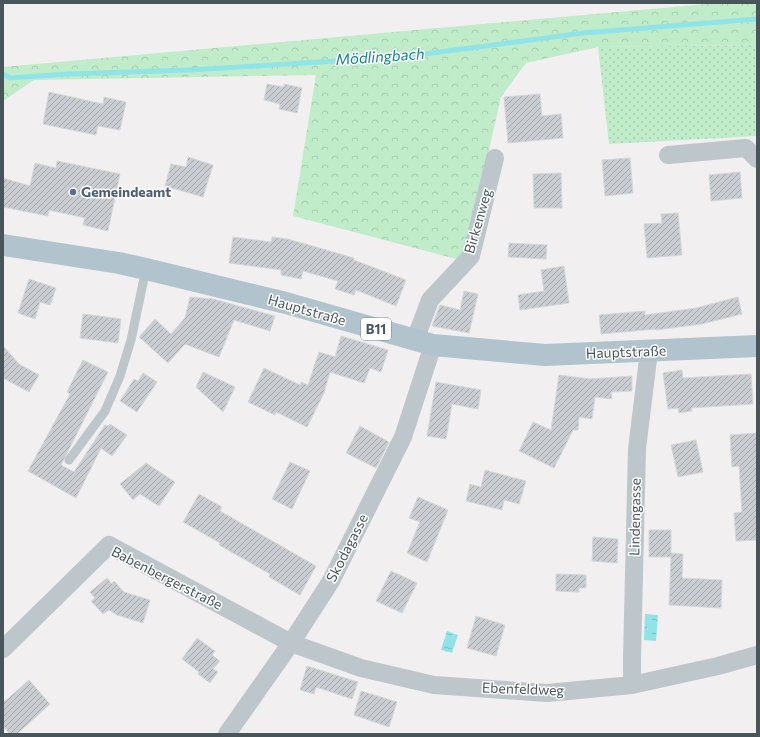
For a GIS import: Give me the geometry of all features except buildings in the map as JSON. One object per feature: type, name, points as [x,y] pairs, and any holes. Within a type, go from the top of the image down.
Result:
[{"type":"main road","name":"Hauptstraße","points":[[3,245],[119,263],[146,269],[286,303],[424,342],[544,355],[757,346]]},
{"type":"street","points":[[668,155],[746,148],[757,159]]},
{"type":"street","name":"Birkenweg","points":[[424,342],[430,300],[471,256],[495,158]]},
{"type":"street","name":"Skodagasse","points":[[227,734],[290,644],[331,581],[403,437],[424,342]]},
{"type":"street","name":"Lindengasse","points":[[632,685],[637,449],[649,351]]},
{"type":"street","name":"Babenbergerstraße","points":[[3,648],[109,545],[290,644]]},
{"type":"street","name":"Ebenfeldweg","points":[[290,644],[361,668],[434,685],[547,693],[632,685],[718,666],[757,655]]},
{"type":"lane","points":[[69,460],[105,411],[117,383],[131,340],[146,269]]},
{"type":"green space","points":[[718,3],[757,3],[757,45],[598,47],[526,63],[501,97],[464,261],[293,216],[316,75],[34,80],[3,101],[3,67]]},
{"type":"green space","points":[[757,45],[757,136],[609,144],[598,47]]},
{"type":"water","points":[[645,614],[658,615],[656,641],[644,640]]},
{"type":"water","points":[[447,631],[458,635],[452,653],[441,650]]},
{"type":"waterway","name":"Mödlingbach","points":[[3,74],[10,78],[68,74],[190,70],[402,57],[583,33],[757,19]]},
{"type":"place","name":"Gemeindeamt","points":[[73,192]]}]
